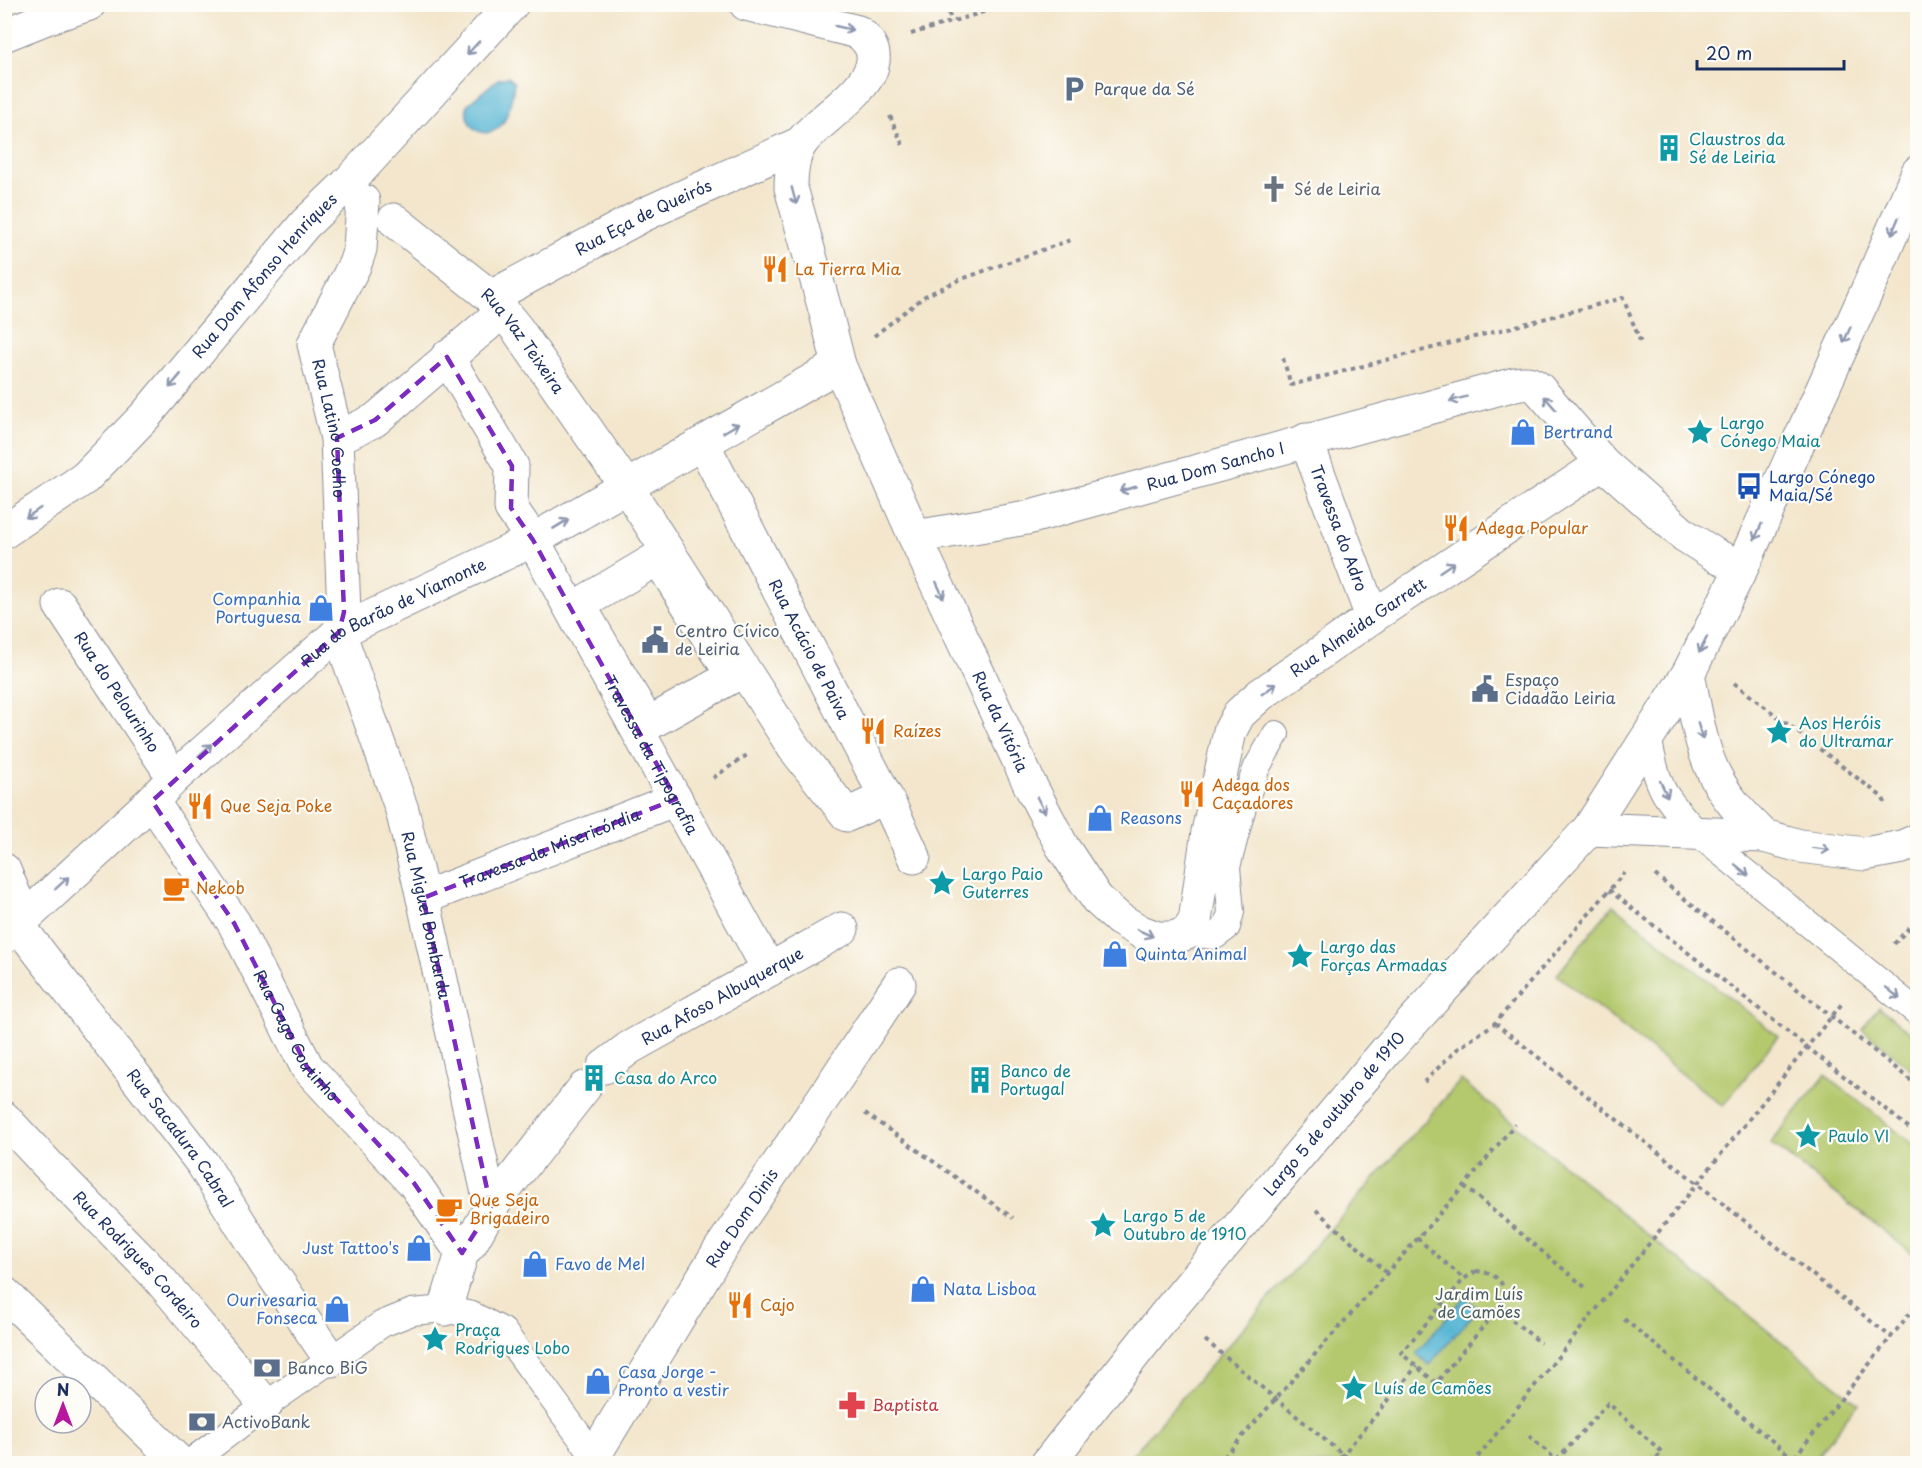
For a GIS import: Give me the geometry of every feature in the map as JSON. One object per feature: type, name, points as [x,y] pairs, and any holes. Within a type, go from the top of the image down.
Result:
[{"type":"street","points":[[12,35],[49,17],[89,4]]},
{"type":"street","name":"Rua Dom Afonso Henriques","points":[[4,532],[85,478],[139,423],[305,224],[346,184],[512,4]]},
{"type":"street","points":[[746,4],[858,32],[870,46],[874,63],[862,84],[801,143]]},
{"type":"street","name":"Rua Eça de Queirós","points":[[337,438],[375,420],[447,357],[497,304],[643,215],[801,143]]},
{"type":"street","name":"Rua da Vitória","points":[[801,143],[791,175],[791,188],[839,365],[915,537],[1030,785],[1062,846],[1097,899],[1119,919],[1141,932],[1157,938],[1173,938],[1186,933]]},
{"type":"street","points":[[1603,463],[1684,535],[1717,556],[1742,567],[1871,282],[1917,172]]},
{"type":"street","name":"Rua Latino Coelho","points":[[339,632],[344,612],[337,438],[314,344],[355,264],[360,249],[363,201]]},
{"type":"street","name":"Rua Vaz Teixeira","points":[[394,219],[497,304],[517,329],[626,486],[794,748],[847,814],[886,797]]},
{"type":"street","name":"Travessa da Tipografia","points":[[447,357],[512,466],[511,508],[533,540],[769,970]]},
{"type":"street","name":"Rua do Barão de Viamonte","points":[[16,927],[163,789],[339,632],[533,540],[839,365]]},
{"type":"street","name":"Rua Dom Sancho I","points":[[915,537],[1026,518],[1515,384],[1533,384],[1603,463]]},
{"type":"street","name":"Travessa do Adro","points":[[1306,440],[1372,617]]},
{"type":"street","name":"Rua Acácio de Paiva","points":[[703,444],[886,797],[914,857]]},
{"type":"street","name":"Rua Almeida Garrett","points":[[1186,933],[1195,921],[1208,832],[1230,731],[1239,714],[1260,695],[1372,617],[1603,463]]},
{"type":"street","points":[[658,558],[734,675],[648,724],[579,605],[658,558]]},
{"type":"street","name":"Largo 5 de outubro de 1910","points":[[1047,1464],[1170,1309],[1386,1051],[1589,829],[1688,674],[1742,567]]},
{"type":"street","name":"Rua do Pelourinho","points":[[60,605],[163,789]]},
{"type":"street","name":"Rua Miguel Bombarda","points":[[339,632],[402,810],[491,1207]]},
{"type":"street","points":[[1688,674],[1699,728],[1709,762],[1720,786],[1764,836]]},
{"type":"street","name":"Rua Gago Coutinho","points":[[163,789],[307,1067],[414,1183],[462,1253]]},
{"type":"street","name":"Travessa da Misericórdia","points":[[423,898],[676,799]]},
{"type":"street","points":[[1589,829],[1764,836],[1800,846],[1865,854],[1902,847],[1917,840]]},
{"type":"street","name":"Rua Sacadura Cabral","points":[[4,870],[16,927],[202,1163],[265,1263],[331,1360]]},
{"type":"street","name":"Rua Afoso Albuquerque","points":[[446,1309],[462,1253],[471,1243],[491,1207],[594,1077],[629,1048],[842,929]]},
{"type":"street","name":"Rua Dom Dinis","points":[[597,1460],[719,1251],[898,984]]},
{"type":"street","name":"Rua Rodrigues Cordeiro","points":[[4,1118],[156,1275],[266,1406]]},
{"type":"street","points":[[4,1293],[182,1464]]},
{"type":"lane","points":[[1186,933],[1215,936],[1227,927],[1231,912],[1227,867],[1257,766],[1276,734]]},
{"type":"lane","points":[[1648,737],[1663,791],[1675,809],[1697,833],[1917,1013]]},
{"type":"lane","points":[[188,1464],[382,1324],[412,1312],[446,1309],[472,1315],[503,1331],[597,1460]]},
{"type":"path","points":[[947,4],[951,22]]},
{"type":"path","points":[[870,46],[1010,4]]},
{"type":"path","points":[[839,365],[925,296],[959,280],[1073,239]]},
{"type":"path","points":[[1283,358],[1291,384],[1623,298],[1641,343]]},
{"type":"path","points":[[1731,681],[1882,797],[1891,811]]},
{"type":"path","points":[[676,799],[692,792],[784,732]]},
{"type":"path","points":[[1424,1082],[1456,1050],[1495,1023],[1629,867]]},
{"type":"path","points":[[1647,868],[1917,1086]]},
{"type":"path","points":[[1610,890],[1917,1135]]},
{"type":"path","points":[[1888,950],[1917,918]]},
{"type":"path","points":[[1472,1464],[1850,995]]},
{"type":"path","points":[[1495,1023],[1891,1337]]},
{"type":"path","points":[[830,1088],[1013,1218]]},
{"type":"path","points":[[1218,1464],[1464,1186],[1515,1124]]},
{"type":"path","points":[[1464,1186],[1586,1288]]},
{"type":"path","points":[[1316,1210],[1387,1273]]},
{"type":"path","points":[[1417,1238],[1464,1280]]},
{"type":"path","points":[[1476,1271],[1486,1272],[1498,1280],[1505,1289],[1504,1299],[1498,1309],[1436,1383],[1401,1353],[1464,1280],[1476,1271]]},
{"type":"path","points":[[1788,1464],[1917,1304]]},
{"type":"path","points":[[1498,1309],[1541,1343]]},
{"type":"path","points":[[1624,1319],[1793,1458]]},
{"type":"path","points":[[1205,1340],[1354,1464]]},
{"type":"path","points":[[1335,1464],[1417,1366]]},
{"type":"path","points":[[1557,1460],[1608,1403],[1662,1452],[1652,1464]]},
{"type":"path","points":[[1529,1436],[1561,1464]]},
{"type":"highlighted area","points":[[447,357],[512,466],[511,508],[533,540],[676,799],[423,898],[491,1207],[462,1253],[414,1183],[307,1067],[234,923],[152,801],[339,632],[344,612],[337,438],[375,420]]},
{"type":"green space","points":[[1613,905],[1778,1036],[1723,1106],[1557,975]]},
{"type":"green space","points":[[1879,1007],[1917,1038],[1917,1074],[1862,1029]]},
{"type":"green space","points":[[1825,1075],[1917,1147],[1917,1257],[1771,1143]]},
{"type":"green space","name":"Jardim Luís de Camões","points":[[1461,1080],[1653,1239],[1858,1403],[1812,1463],[1124,1464]]},
{"type":"water","points":[[508,77],[514,83],[504,121],[490,132],[477,131],[469,121],[467,105],[498,79]]},
{"type":"water","points":[[1464,1297],[1478,1309],[1429,1365],[1416,1353]]},
{"type":"place","name":"Parque da Sé","points":[[1074,89]]},
{"type":"place","name":"Claustros da Sé de Leiria","points":[[1669,148]]},
{"type":"place","name":"Sé de Leiria","points":[[1274,189]]},
{"type":"place","name":"La Tierra Mia","points":[[775,269]]},
{"type":"place","name":"Bertrand","points":[[1523,432]]},
{"type":"place","name":"Largo Cónego Maia","points":[[1700,432]]},
{"type":"place","name":"Largo Cónego Maia/Sé","points":[[1749,486]]},
{"type":"place","name":"Adega Popular","points":[[1456,528]]},
{"type":"place","name":"Companhia Portuguesa","points":[[321,608]]},
{"type":"place","name":"Centro Cívico de Leiria","points":[[655,640]]},
{"type":"place","name":"Espaço Cidadão Leiria","points":[[1485,689]]},
{"type":"place","name":"Raízes","points":[[873,731]]},
{"type":"place","name":"Aos Heróis do Ultramar","points":[[1779,732]]},
{"type":"place","name":"Adega dos Caçadores","points":[[1192,794]]},
{"type":"place","name":"Que Seja Poke","points":[[200,806]]},
{"type":"place","name":"Reasons","points":[[1100,818]]},
{"type":"place","name":"Largo Paio Guterres","points":[[942,883]]},
{"type":"place","name":"Nekob","points":[[176,888]]},
{"type":"place","name":"Quinta Animal","points":[[1115,954]]},
{"type":"place","name":"Largo das Forças Armadas","points":[[1300,956]]},
{"type":"place","name":"Casa do Arco","points":[[594,1078]]},
{"type":"place","name":"Banco de Portugal","points":[[980,1080]]},
{"type":"place","name":"Paulo VI","points":[[1808,1136]]},
{"type":"place","name":"Que Seja Brigadeiro","points":[[449,1209]]},
{"type":"place","name":"Largo 5 de Outubro de 1910","points":[[1103,1225]]},
{"type":"place","name":"Just Tattoo's","points":[[419,1248]]},
{"type":"place","name":"Favo de Mel","points":[[535,1264]]},
{"type":"place","name":"Nata Lisboa","points":[[923,1289]]},
{"type":"place","name":"Cajo","points":[[740,1305]]},
{"type":"place","name":"Ourivesaria Fonseca","points":[[337,1309]]},
{"type":"place","name":"Praça Rodrigues Lobo","points":[[435,1339]]},
{"type":"place","name":"Banco BiG","points":[[267,1368]]},
{"type":"place","name":"Casa Jorge - Pronto a vestir","points":[[598,1381]]},
{"type":"place","name":"Luís de Camões","points":[[1354,1388]]},
{"type":"place","name":"Baptista","points":[[852,1405]]},
{"type":"place","name":"ActivoBank","points":[[202,1422]]}]
